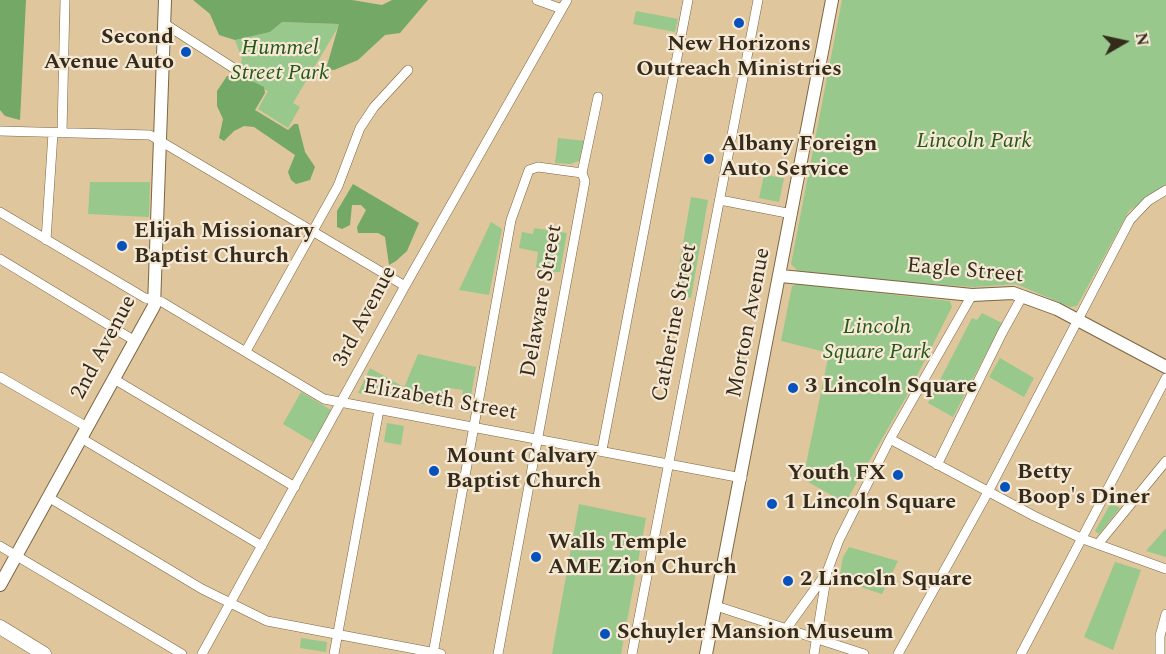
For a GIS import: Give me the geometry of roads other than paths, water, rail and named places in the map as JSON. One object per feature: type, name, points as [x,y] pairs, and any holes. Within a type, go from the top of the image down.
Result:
[{"type":"main road","points":[[0,627],[44,654]]},
{"type":"street","points":[[46,240],[57,133],[65,0]]},
{"type":"street","name":"2nd Avenue","points":[[0,585],[155,301],[165,0]]},
{"type":"street","points":[[537,0],[562,9]]},
{"type":"street","name":"3rd Avenue","points":[[202,654],[342,404],[405,286],[567,0]]},
{"type":"street","points":[[602,450],[688,0]]},
{"type":"street","name":"Catherine Street","points":[[632,654],[758,0]]},
{"type":"street","name":"Morton Avenue","points":[[706,654],[781,276],[832,0]]},
{"type":"street","points":[[165,24],[235,69]]},
{"type":"street","points":[[246,351],[338,186],[360,128],[374,107],[408,70]]},
{"type":"street","name":"Delaware Street","points":[[498,654],[585,181],[582,173],[598,97]]},
{"type":"street","points":[[0,131],[150,135],[405,286]]},
{"type":"street","points":[[48,497],[230,604],[276,624],[436,654],[472,426],[511,220],[529,170],[548,168],[582,173]]},
{"type":"street","points":[[898,654],[988,492],[1130,220],[1148,201],[1166,190]]},
{"type":"street","points":[[720,200],[792,214]]},
{"type":"street","name":"Elizabeth Street","points":[[0,212],[155,301],[162,302],[324,399],[742,478]]},
{"type":"street","points":[[0,259],[135,341]]},
{"type":"street","name":"Eagle Street","points":[[781,276],[972,294],[1013,293],[1023,295],[1077,320],[1166,367]]},
{"type":"street","points":[[814,654],[827,572],[838,540],[890,439],[972,294]]},
{"type":"street","points":[[937,465],[1023,295]]},
{"type":"street","points":[[0,377],[262,546]]},
{"type":"street","points":[[1021,654],[1166,378]]},
{"type":"street","points":[[114,379],[296,487]]},
{"type":"street","points":[[334,654],[379,410]]},
{"type":"street","points":[[890,439],[988,492],[1083,539],[1166,568]]},
{"type":"street","points":[[1098,544],[1166,461]]},
{"type":"street","points":[[0,546],[182,654]]},
{"type":"street","points":[[786,629],[827,572]]},
{"type":"street","points":[[716,606],[864,654]]},
{"type":"street","points":[[1160,654],[1160,636],[1166,614]]},
{"type":"place","name":"New Horizons Outreach Ministries","points":[[739,23]]},
{"type":"place","name":"Second Avenue Auto","points":[[186,52]]},
{"type":"place","name":"Albany Foreign Auto Service","points":[[709,159]]},
{"type":"place","name":"Elijah Missionary Baptist Church","points":[[122,246]]},
{"type":"place","name":"3 Lincoln Square","points":[[793,388]]},
{"type":"place","name":"Mount Calvary Baptist Church","points":[[434,471]]},
{"type":"place","name":"Youth FX","points":[[898,475]]},
{"type":"place","name":"Betty Boop's Diner","points":[[1005,487]]},
{"type":"place","name":"1 Lincoln Square","points":[[772,504]]},
{"type":"place","name":"Walls Temple AME Zion Church","points":[[536,557]]},
{"type":"place","name":"2 Lincoln Square","points":[[788,581]]},
{"type":"place","name":"Schuyler Mansion Museum","points":[[605,634]]},
{"type":"park label","name":"Hummel Street Park","points":[[280,62]]},
{"type":"park label","name":"Lincoln Park","points":[[974,143]]},
{"type":"park label","name":"Lincoln Square Park","points":[[877,342]]}]
